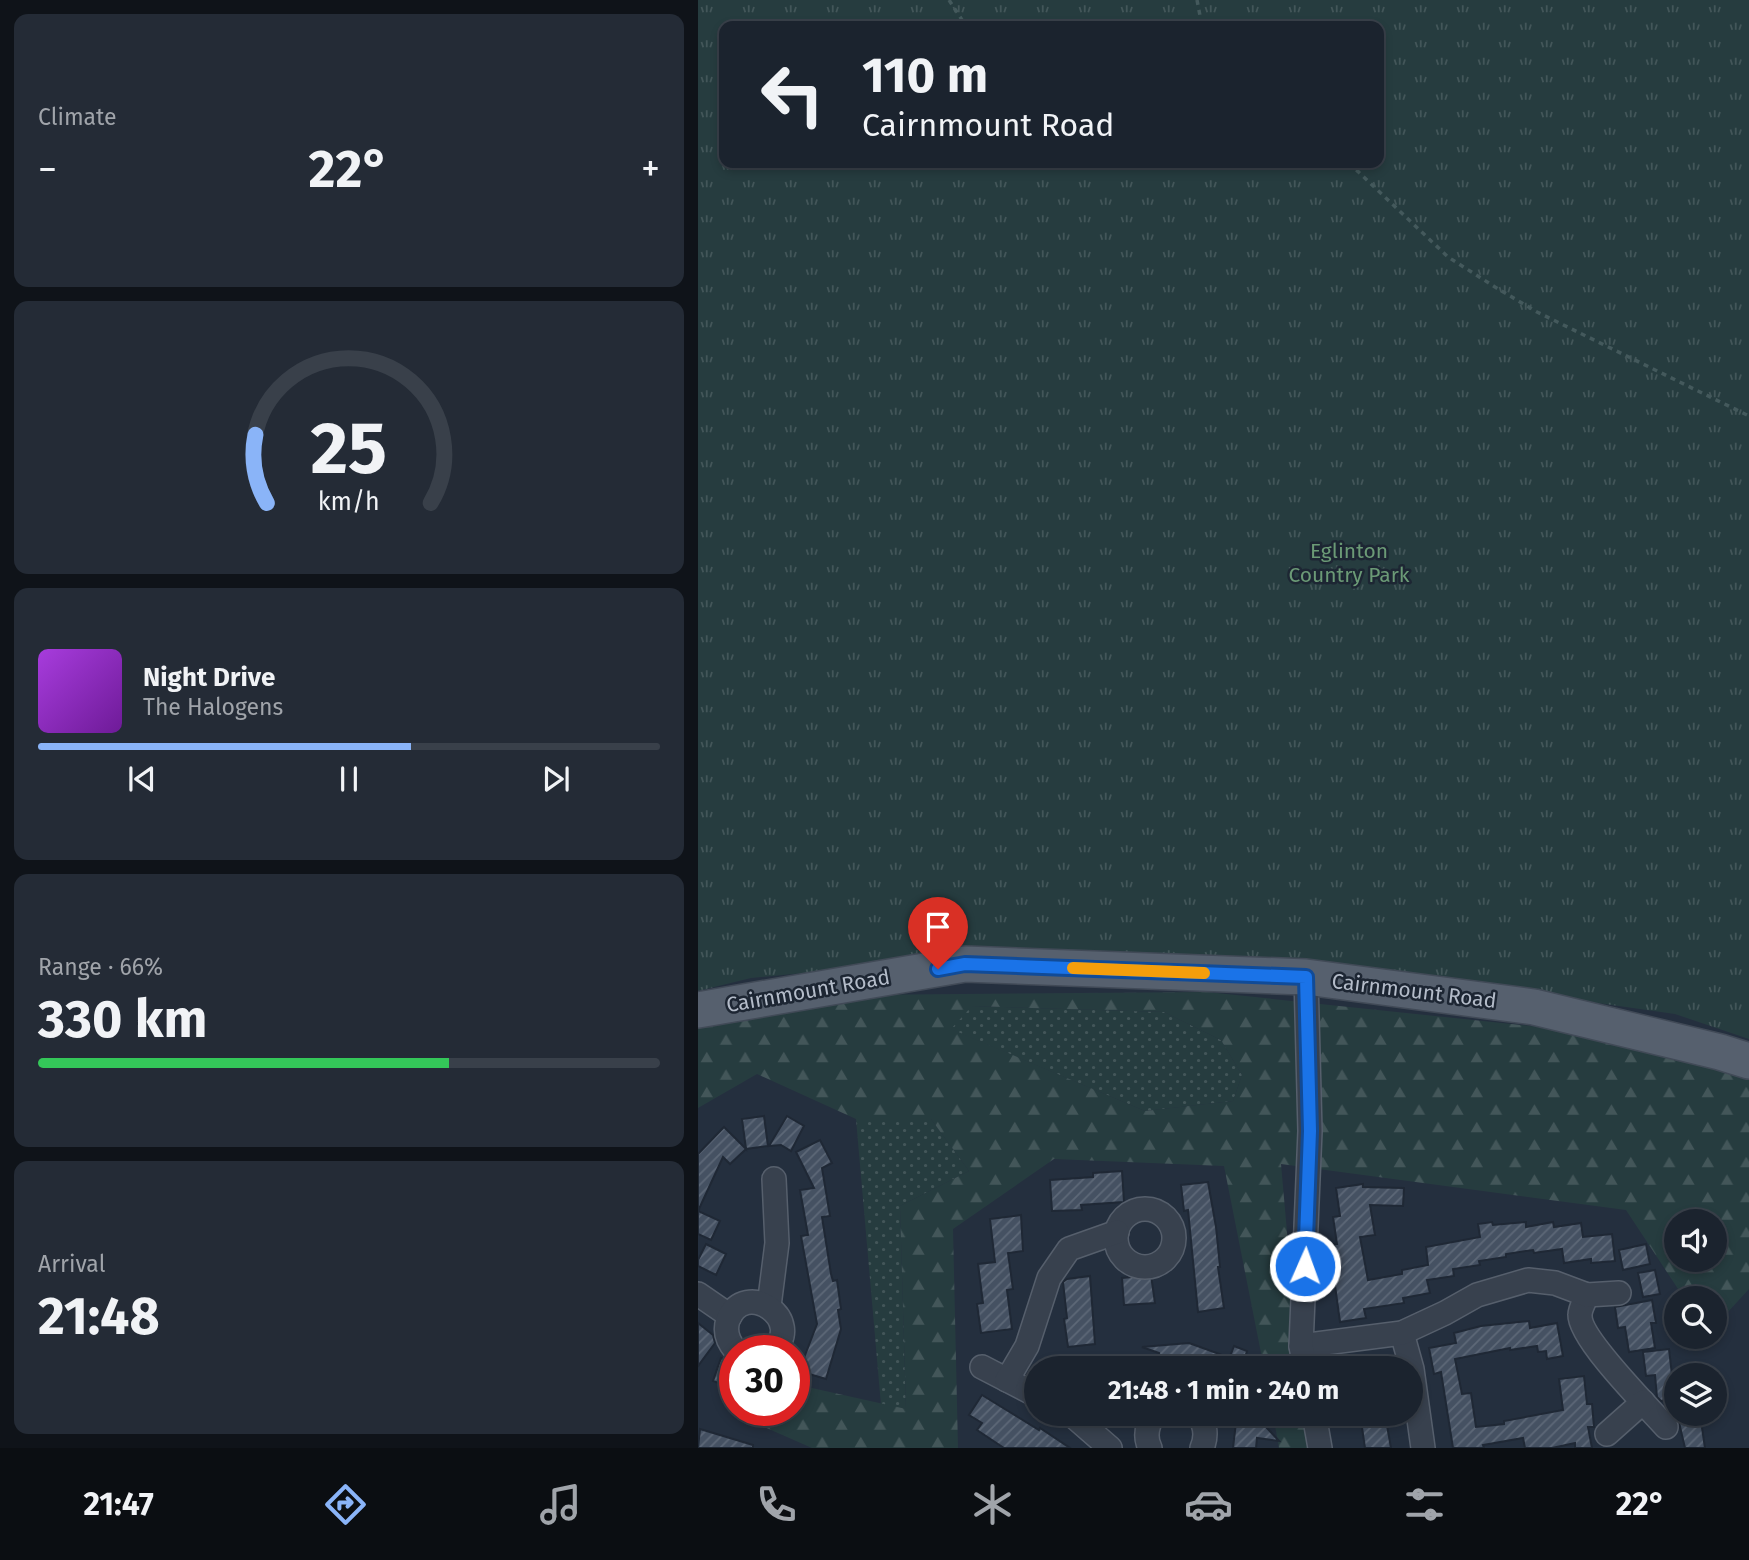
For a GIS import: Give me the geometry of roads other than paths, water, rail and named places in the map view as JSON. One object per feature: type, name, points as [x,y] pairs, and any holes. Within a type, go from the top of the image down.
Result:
[{"type":"main road","name":"Cairnmount Road","points":[[698,1010],[965,964],[1306,977],[1534,1007],[1749,1061]]},
{"type":"street","points":[[1303,1356],[1310,1131],[1306,977]]},
{"type":"street","points":[[769,1306],[777,1243],[774,1179]]},
{"type":"street","points":[[1007,1380],[1027,1346],[1049,1278],[1069,1249],[1117,1231]]},
{"type":"street","points":[[1307,1356],[1402,1333],[1477,1295],[1528,1280],[1555,1283],[1587,1295],[1619,1293]]},
{"type":"street","points":[[698,1294],[730,1316]]},
{"type":"street","points":[[1587,1295],[1579,1315],[1584,1329],[1618,1375],[1666,1427]]},
{"type":"street","points":[[726,1335],[730,1316],[745,1304],[754,1302],[769,1306],[778,1316],[782,1325],[781,1335]]},
{"type":"street","points":[[1402,1333],[1412,1369],[1423,1448]]},
{"type":"street","points":[[982,1367],[1024,1389]]},
{"type":"street","points":[[1607,1434],[1642,1402]]},
{"type":"street","points":[[1085,1426],[1110,1448]]},
{"type":"street","points":[[1147,1426],[1146,1433],[1150,1448]]},
{"type":"street","points":[[1202,1448],[1206,1434],[1204,1426]]},
{"type":"street","points":[[1315,1426],[1320,1448]]},
{"type":"park label","name":"Eglinton Country Park","points":[[1349,563]]}]
